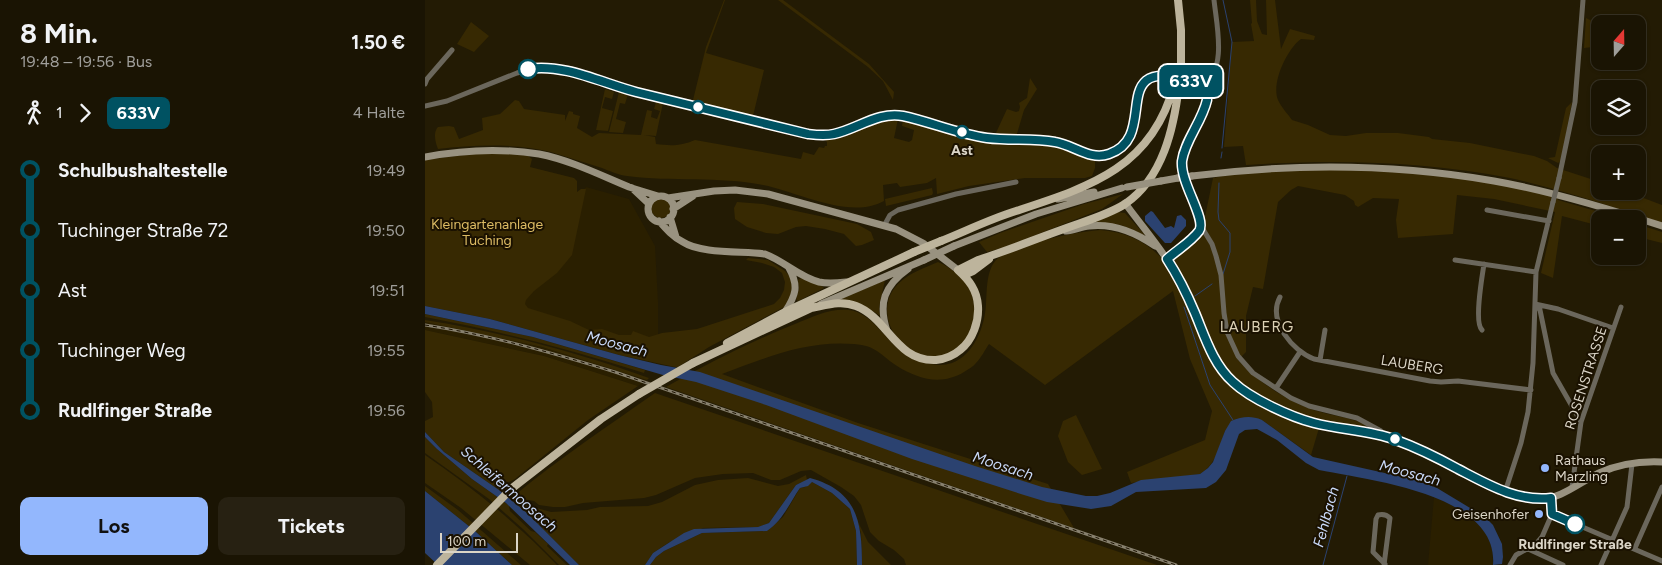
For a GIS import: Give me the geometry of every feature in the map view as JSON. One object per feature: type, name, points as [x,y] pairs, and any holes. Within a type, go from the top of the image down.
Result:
[{"type":"main road","points":[[961,273],[973,262],[1056,232],[1125,203],[1149,181],[1173,124],[1181,56],[1178,0]]},
{"type":"main road","points":[[437,565],[511,489],[601,419],[639,394],[739,336],[785,312],[914,252],[994,219],[1046,202],[1100,180],[1114,171],[1138,151],[1159,125],[1177,85]]},
{"type":"main road","points":[[425,157],[473,151],[513,151],[540,155],[575,165],[631,188],[668,198],[735,190],[768,194],[884,226],[917,239],[961,273],[974,288]]},
{"type":"main road","points":[[1046,202],[1178,178],[1237,170],[1308,166],[1363,166],[1494,181],[1590,203],[1662,226]]},
{"type":"main road","points":[[631,188],[649,204]]},
{"type":"main road","points":[[693,363],[811,308],[954,246],[1036,214],[1125,188]]},
{"type":"main road","points":[[673,209],[698,194]]},
{"type":"main road","points":[[658,196],[652,199],[649,204],[650,216],[659,221],[676,238],[688,245],[697,248],[765,254],[803,276],[820,282],[849,282]]},
{"type":"main road","points":[[659,221],[665,221],[670,217],[673,209],[672,203],[668,198]]},
{"type":"main road","points":[[1125,203],[1165,256],[1181,283],[1215,360],[1227,376],[1250,394],[1298,418],[1395,440],[1435,456],[1505,492],[1537,499],[1551,498],[1604,471],[1631,464],[1662,462]]},
{"type":"main road","points":[[670,217],[676,238]]},
{"type":"main road","points":[[1056,232],[1096,226],[1120,228],[1144,238],[1165,256]]},
{"type":"main road","points":[[961,273],[979,267],[995,254]]},
{"type":"main road","points":[[887,331],[883,310],[886,293],[896,279],[914,264]]},
{"type":"main road","points":[[785,312],[795,294],[796,285],[795,278],[787,266]]},
{"type":"main road","points":[[811,308],[833,303],[855,306],[869,313],[901,348],[919,358],[936,360],[954,355],[967,343],[977,322],[978,304],[974,282],[979,267]]},
{"type":"street","points":[[1203,88],[1215,74],[1217,65],[1218,39],[1214,0]]},
{"type":"street","points":[[1505,492],[1528,412],[1531,390],[1536,272],[1560,176],[1575,102],[1583,0]]},
{"type":"street","points":[[426,80],[451,50]]},
{"type":"street","points":[[425,106],[447,101],[517,73],[543,67],[808,134],[835,134],[875,119],[898,115],[988,138],[1056,142],[1095,156],[1112,153],[1129,140],[1134,128],[1138,93],[1150,77],[1156,75],[1169,76],[1195,82],[1203,88],[1207,96],[1184,154],[1182,166],[1186,186],[1200,217],[1201,226],[1212,244],[1219,266],[1227,332],[1233,348],[1253,373],[1291,398],[1309,406],[1357,418],[1381,431]]},
{"type":"street","points":[[884,226],[890,215],[898,210],[957,194],[1016,182]]},
{"type":"street","points":[[1487,210],[1549,221]]},
{"type":"street","points":[[1165,256],[1196,234],[1201,226]]},
{"type":"street","points":[[1455,260],[1536,272]]},
{"type":"street","points":[[1482,330],[1479,326],[1484,264]]},
{"type":"street","name":"LAUBERG","points":[[1281,298],[1277,308],[1279,323],[1287,338],[1300,352],[1310,358],[1436,382],[1458,381],[1531,390]]},
{"type":"street","points":[[1535,304],[1558,308],[1613,328]]},
{"type":"street","points":[[1535,304],[1540,310],[1553,373],[1581,422]]},
{"type":"street","name":"ROSENSTRASSE","points":[[1573,487],[1581,422],[1621,307]]},
{"type":"street","points":[[1320,360],[1325,330]]},
{"type":"street","points":[[1275,388],[1300,352]]},
{"type":"street","points":[[1601,565],[1627,507],[1631,464]]},
{"type":"street","points":[[1635,548],[1662,487]]},
{"type":"street","points":[[1510,565],[1516,555],[1538,542],[1545,532],[1552,514],[1551,498]]},
{"type":"street","points":[[1380,514],[1390,518],[1385,564],[1373,552],[1376,519],[1380,514]]},
{"type":"street","points":[[1552,514],[1662,561]]},
{"type":"street","points":[[1526,548],[1563,565]]},
{"type":"shaded area","points":[[586,187],[629,199],[655,246],[658,348],[638,347],[517,309]]},
{"type":"shaded area","points":[[425,322],[542,347],[647,380],[638,386],[544,356],[425,330]]},
{"type":"shaded area","points":[[1434,497],[1451,505],[1485,530],[1492,548],[1493,565],[1428,565]]},
{"type":"green space","points":[[724,0],[706,53],[764,70],[753,116],[693,100],[706,47]]},
{"type":"green space","points":[[778,0],[783,0],[869,64],[894,92],[893,100],[883,81],[868,67]]},
{"type":"green space","points":[[1250,0],[1256,0],[1257,21],[1262,34],[1267,35],[1266,0],[1275,0],[1281,49],[1290,29],[1315,36],[1314,40],[1301,39],[1296,44],[1286,58],[1279,76],[1276,93],[1278,100],[1292,120],[1330,135],[1398,133],[1470,143],[1534,156],[1547,161],[1557,168],[1591,179],[1591,200],[1646,199],[1662,205],[1662,223],[1646,218],[1646,210],[1621,210],[1548,187],[1477,172],[1411,165],[1345,162],[1246,165],[1243,146],[1224,147],[1232,42],[1254,41]]},
{"type":"green space","points":[[1586,18],[1591,20],[1591,47],[1584,48]]},
{"type":"green space","points":[[471,22],[489,36],[474,52],[457,44]]},
{"type":"green space","points":[[1030,78],[1037,89],[1024,110],[1016,137],[995,135],[1007,109],[1019,111],[1019,103],[1027,98]]},
{"type":"green space","points":[[605,89],[614,92],[612,99],[605,97],[602,108],[613,111],[608,131],[596,130]]},
{"type":"green space","points":[[619,92],[628,94],[625,104],[620,103],[616,119],[626,122],[623,133],[609,132]]},
{"type":"green space","points":[[515,100],[519,101],[524,109],[565,115],[565,121],[569,111],[573,112],[573,114],[580,116],[577,128],[592,137],[599,133],[641,135],[647,110],[652,111],[651,117],[657,119],[660,111],[654,109],[656,102],[663,103],[656,136],[644,135],[655,137],[656,144],[676,145],[695,140],[801,159],[803,152],[814,155],[819,147],[824,148],[827,146],[827,142],[823,138],[879,120],[898,119],[894,138],[909,142],[912,140],[914,130],[902,126],[903,119],[981,140],[1067,147],[1095,161],[1095,168],[1092,176],[1085,178],[1025,178],[969,186],[937,194],[936,178],[927,183],[900,187],[897,183],[883,185],[884,201],[856,208],[824,203],[777,188],[746,182],[661,179],[624,175],[551,152],[523,147],[495,146],[438,149],[435,132],[438,127],[454,127],[459,139],[483,130],[482,118],[500,114]]},
{"type":"green space","points":[[1572,102],[1561,161],[1558,163],[1548,158],[1555,157],[1566,108]]},
{"type":"green space","name":"Kleingartenanlage Tuching","points":[[472,154],[527,155],[532,159],[530,167],[574,178],[577,181],[577,192],[581,189],[586,189],[572,255],[557,273],[534,291],[526,300],[525,304],[528,308],[570,321],[589,330],[602,329],[619,335],[631,335],[633,331],[649,337],[662,333],[697,329],[774,304],[780,298],[785,282],[782,273],[774,267],[746,260],[748,258],[768,260],[785,271],[791,278],[793,290],[786,306],[675,367],[619,355],[490,319],[425,306],[425,160]]},
{"type":"green space","points":[[1363,168],[1494,183],[1557,197],[1558,200],[1592,210],[1591,224],[1562,216],[1553,278],[1541,273],[1555,212],[1494,199],[1457,195],[1453,234],[1398,238],[1396,220],[1399,199],[1373,198],[1358,207],[1354,201],[1345,195],[1298,186],[1291,190],[1278,202],[1263,289],[1253,287],[1246,316],[1246,352],[1238,360],[1263,383],[1285,397],[1307,408],[1360,422],[1366,425],[1365,430],[1315,422],[1285,411],[1234,382],[1220,365],[1175,264],[1175,258],[1201,236],[1213,178],[1237,173]]},
{"type":"green space","points":[[932,188],[932,195],[886,206],[885,199]]},
{"type":"green space","points":[[1123,194],[1102,209],[1005,247],[987,252],[979,242],[1084,204]]},
{"type":"green space","points":[[661,198],[668,201],[671,208],[668,215],[661,218],[654,215],[651,208],[654,201]]},
{"type":"green space","points":[[737,202],[763,204],[857,224],[871,232],[874,240],[856,246],[844,234],[806,226],[796,227],[778,234],[766,233],[747,227],[735,219],[734,208]]},
{"type":"green space","points":[[1117,212],[1125,213],[1146,236],[1121,225],[1095,222]]},
{"type":"green space","points":[[1646,227],[1662,232],[1662,243],[1646,239]]},
{"type":"green space","points":[[1100,230],[1131,237],[1157,253],[1171,270],[1225,376],[1294,419],[1319,428],[1311,455],[1262,420],[1225,431],[1213,460],[1200,474],[1131,483],[1127,472],[1205,440],[1212,411],[1190,359],[1173,291],[1045,385],[989,344],[980,359],[973,366],[947,379],[930,379],[913,374],[897,366],[877,351],[862,345],[836,343],[786,352],[722,374],[858,423],[1048,484],[1074,528],[666,387],[713,361],[762,338],[815,316],[842,310],[858,312],[865,316],[898,349],[912,359],[935,365],[952,363],[966,354],[981,330],[990,270],[996,260],[1010,252],[1040,241],[1068,234]]},
{"type":"green space","points":[[938,262],[951,269],[963,279],[971,292],[974,312],[973,324],[963,345],[957,350],[934,359],[916,354],[904,346],[892,330],[887,311],[892,292],[902,280]]},
{"type":"green space","points":[[801,278],[824,288],[798,301],[796,299],[799,289],[798,280]]},
{"type":"green space","points":[[885,280],[879,307],[880,316],[862,305],[841,299]]},
{"type":"green space","points":[[425,314],[533,337],[645,370],[644,373],[536,342],[481,328],[425,317]]},
{"type":"green space","points":[[425,320],[482,330],[538,344],[649,378],[647,380],[542,347],[425,322]]},
{"type":"green space","points":[[425,330],[544,356],[638,386],[588,420],[515,479],[505,484],[499,481],[499,490],[444,452],[425,432],[425,421],[433,417],[432,402],[425,392]]},
{"type":"green space","points":[[655,393],[1157,565],[906,565],[904,559],[870,532],[861,505],[854,496],[811,470],[801,471],[780,480],[771,480],[753,473],[723,474],[695,478],[656,495],[644,498],[583,503],[565,507],[539,505],[534,501],[517,498],[515,495],[549,468]]},
{"type":"green space","points":[[1076,415],[1102,469],[1082,475],[1068,462],[1058,436],[1063,421]]},
{"type":"green space","points":[[425,437],[472,479],[506,503],[510,511],[548,544],[547,546],[567,565],[559,565],[489,499],[425,453]]},
{"type":"green space","points":[[425,455],[494,507],[557,565],[530,565],[461,508],[425,483]]},
{"type":"green space","points":[[806,475],[807,480],[796,485],[769,523],[759,527],[703,528],[668,543],[653,553],[645,565],[579,565],[527,513],[512,501],[551,512],[587,510],[600,507],[648,506],[662,502],[695,485],[718,480],[748,478],[778,486],[789,484]]},
{"type":"green space","points":[[812,482],[832,493],[850,509],[856,531],[857,565],[650,565],[664,551],[702,533],[767,531],[783,517],[800,488]]},
{"type":"green space","points":[[425,486],[458,510],[521,565],[512,565],[475,531],[425,491]]},
{"type":"green space","points":[[857,520],[868,542],[891,565],[862,565],[861,533]]},
{"type":"water","points":[[1151,211],[1165,228],[1171,226],[1174,228],[1177,216],[1181,215],[1186,220],[1186,226],[1171,243],[1165,243],[1145,221],[1145,216]]},
{"type":"water","points":[[425,306],[490,319],[619,355],[700,372],[975,466],[1042,487],[1086,496],[1110,493],[1141,480],[1200,474],[1213,462],[1231,421],[1239,418],[1254,417],[1262,420],[1313,457],[1416,480],[1437,488],[1485,517],[1493,525],[1502,544],[1502,564],[1493,565],[1489,541],[1475,522],[1454,506],[1398,486],[1319,470],[1306,463],[1277,440],[1257,429],[1245,430],[1239,434],[1226,470],[1216,482],[1206,488],[1136,492],[1111,506],[1091,509],[1047,502],[912,459],[766,405],[696,382],[663,375],[533,337],[425,314]]},
{"type":"water","points":[[425,432],[444,452],[499,490],[527,513],[579,565],[570,565],[506,503],[472,479],[437,449],[425,437]]},
{"type":"water","points":[[810,478],[826,484],[848,500],[858,522],[861,536],[862,565],[857,565],[856,531],[850,509],[832,493],[812,482],[808,486],[800,488],[782,517],[767,531],[702,533],[664,551],[650,565],[645,565],[653,553],[684,533],[694,529],[758,527],[769,523],[796,485]]},
{"type":"water","points":[[425,491],[475,531],[512,565],[438,565],[425,553]]},
{"type":"waterway","points":[[1222,148],[1232,42],[1223,0]]},
{"type":"waterway","points":[[1221,158],[1222,152]]},
{"type":"waterway","points":[[1219,183],[1219,220],[1230,233],[1230,252],[1223,274]]},
{"type":"waterway","points":[[1195,296],[1212,284]]},
{"type":"waterway","points":[[1184,307],[1210,385],[1233,420]]},
{"type":"waterway","name":"Fehlbach","points":[[1323,565],[1347,476]]},
{"type":"railway","points":[[425,325],[521,345],[615,372],[1176,565]]},
{"type":"bus line","name":"633V","points":[[528,69],[543,67],[557,69],[633,91],[808,134],[835,134],[883,116],[898,115],[988,138],[1056,142],[1095,156],[1105,156],[1112,153],[1129,140],[1134,128],[1138,93],[1147,79],[1156,75],[1163,75],[1195,82],[1206,92],[1207,100],[1184,154],[1183,173],[1186,186],[1200,217],[1201,226],[1196,234],[1167,259],[1181,283],[1215,360],[1227,376],[1250,394],[1298,418],[1395,440],[1435,456],[1498,489],[1528,498],[1551,498],[1552,514],[1575,524]]},
{"type":"place","name":"Ast","points":[[962,132]]},
{"type":"place","name":"Rathaus Marzling","points":[[1545,468]]},
{"type":"place","name":"Geisenhofer","points":[[1539,514]]},
{"type":"place","name":"Rudlfinger Straße","points":[[1575,524]]},
{"type":"district","name":"LAUBERG","points":[[1257,327]]},
{"type":"water label","name":"Moosach","points":[[617,344]]},
{"type":"water label","name":"Moosach","points":[[1003,466]]},
{"type":"water label","name":"Moosach","points":[[1410,473]]},
{"type":"water label","name":"Schleifermoosach","points":[[509,489]]}]
